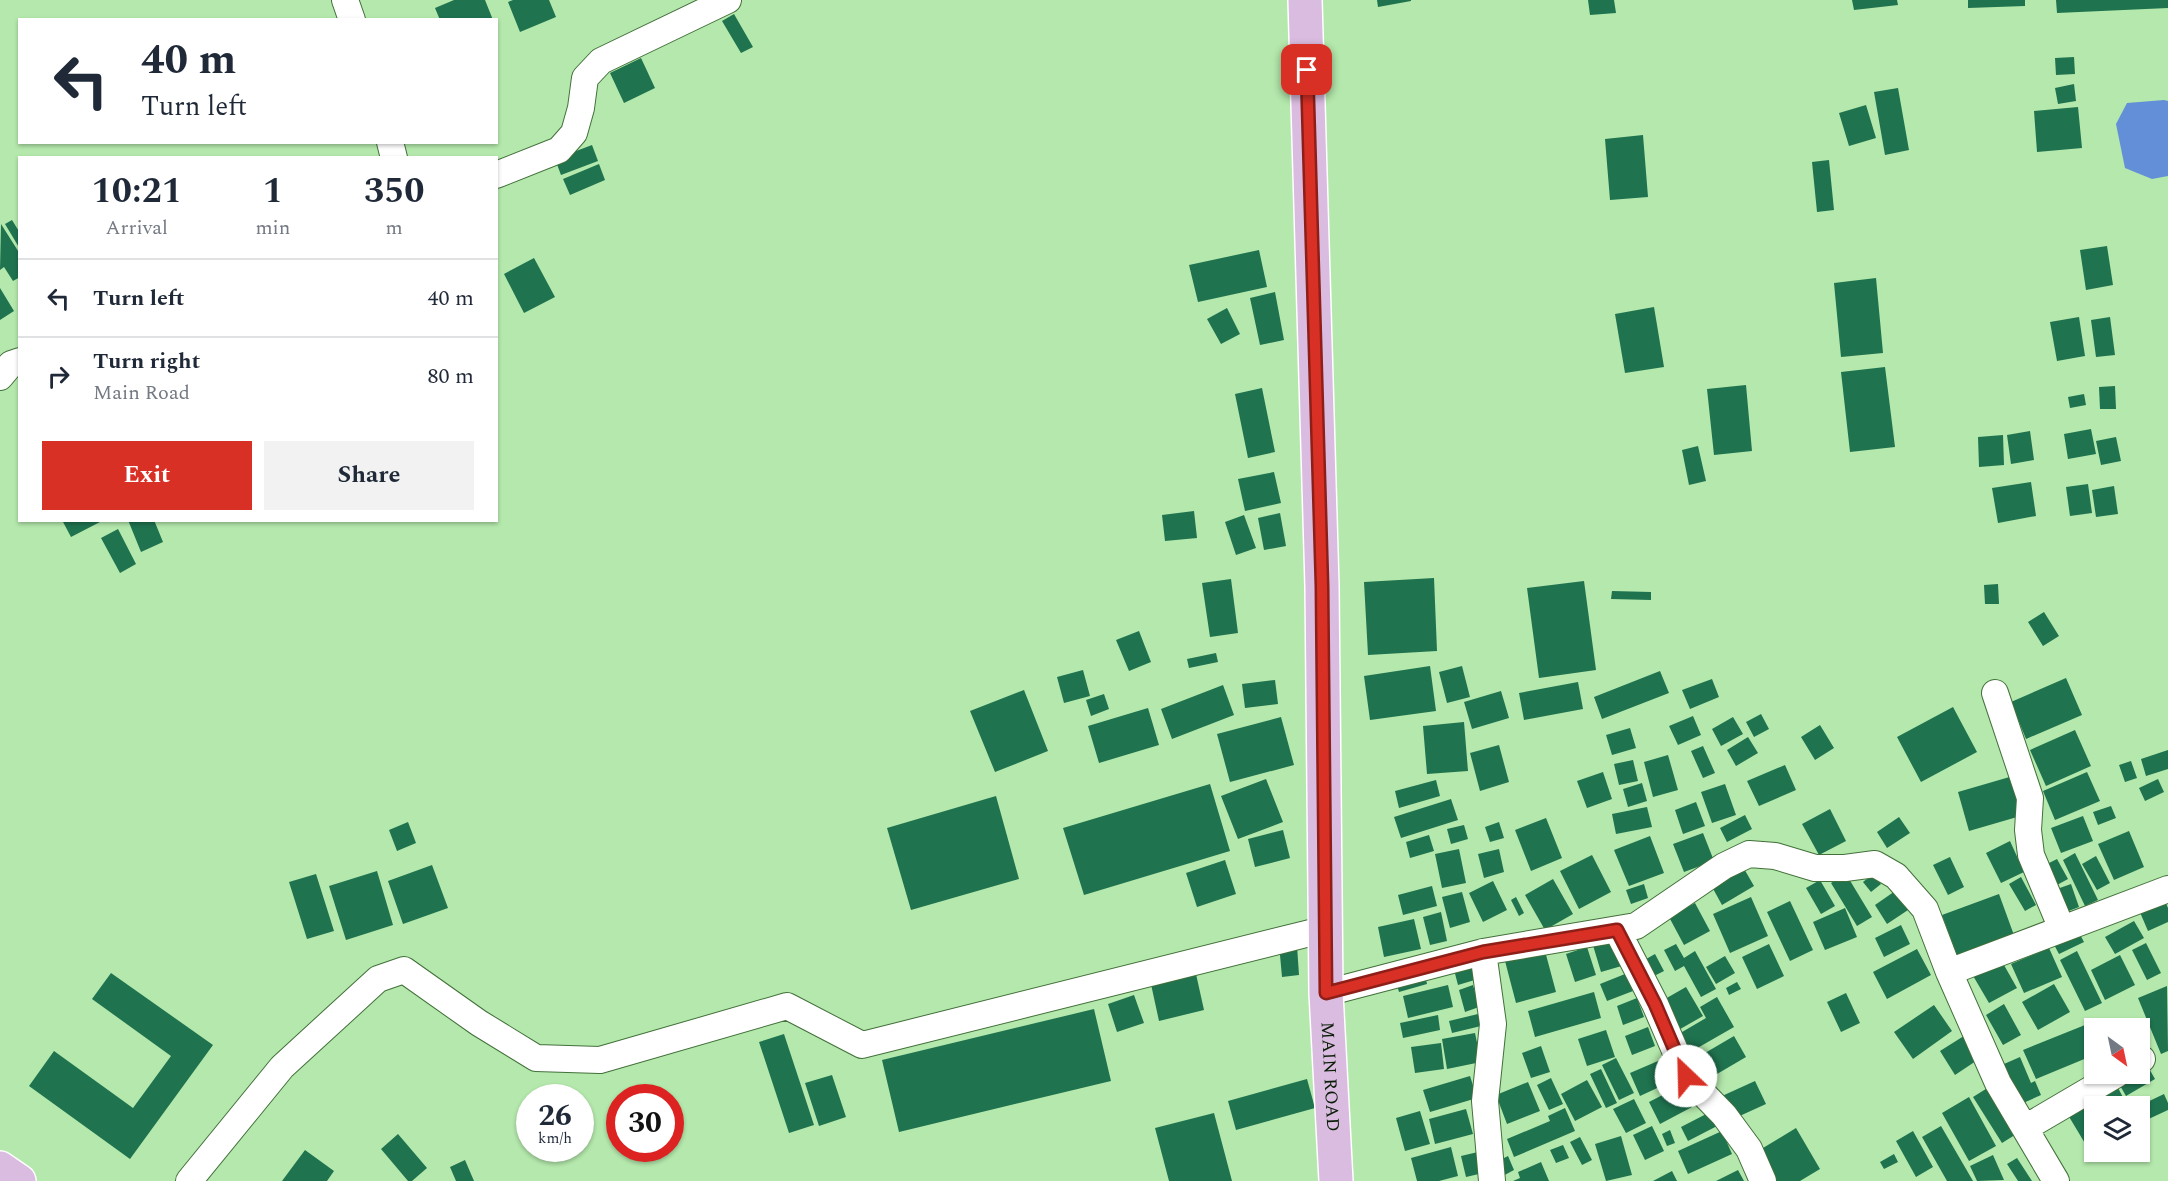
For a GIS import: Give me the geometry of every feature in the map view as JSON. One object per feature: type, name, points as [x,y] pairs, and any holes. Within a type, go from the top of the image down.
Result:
[{"type":"main road","name":"MAIN ROAD","points":[[1305,0],[1322,586],[1326,993],[1336,1181]]},
{"type":"main road","points":[[0,1168],[19,1181]]},
{"type":"street","points":[[345,0],[351,18]]},
{"type":"street","points":[[498,174],[559,150],[574,133],[581,108],[585,78],[601,61],[728,0]]},
{"type":"street","points":[[0,377],[11,364],[18,362]]},
{"type":"street","points":[[1995,693],[2030,798],[2028,830],[2031,855],[2062,929]]},
{"type":"street","points":[[1326,993],[1483,952],[1636,926],[1724,866],[1749,854],[1775,856],[1815,868],[1845,868],[1875,864],[1896,876],[1926,909],[1948,972],[1998,1083],[2056,1181]]},
{"type":"street","points":[[1948,972],[2168,889]]},
{"type":"street","points":[[189,1181],[282,1067],[378,979],[404,970],[479,1023],[536,1058],[600,1060],[787,1006],[862,1045],[1326,929]]},
{"type":"street","points":[[1617,930],[1655,1004],[1686,1076],[1724,1115],[1749,1149],[1763,1181]]},
{"type":"street","points":[[1483,952],[1493,1024],[1485,1101],[1492,1181]]},
{"type":"street","points":[[2025,1128],[2100,1084]]},
{"type":"water","points":[[2168,101],[2168,176],[2152,179],[2125,168],[2116,124],[2127,103]]},
{"type":"building","points":[[454,0],[485,0],[492,18],[439,18],[435,8]]},
{"type":"building","points":[[549,0],[556,17],[520,32],[508,2]]},
{"type":"building","points":[[1377,0],[1411,0],[1411,1],[1378,7]]},
{"type":"building","points":[[1588,0],[1614,0],[1616,13],[1590,15]]},
{"type":"building","points":[[1852,0],[1897,0],[1898,5],[1854,10]]},
{"type":"building","points":[[1968,0],[2025,0],[2025,6],[1968,8]]},
{"type":"building","points":[[2056,0],[2168,0],[2168,8],[2057,13]]},
{"type":"building","points":[[734,14],[753,47],[741,53],[722,21]]},
{"type":"building","points":[[2074,57],[2075,74],[2056,75],[2055,58]]},
{"type":"building","points":[[641,58],[655,88],[624,103],[610,73]]},
{"type":"building","points":[[2074,84],[2076,101],[2058,104],[2055,88]]},
{"type":"building","points":[[1898,88],[1909,150],[1885,155],[1874,92]]},
{"type":"building","points":[[1866,105],[1876,138],[1849,146],[1839,113]]},
{"type":"building","points":[[2078,107],[2082,148],[2037,152],[2034,111]]},
{"type":"building","points":[[1643,135],[1648,197],[1610,200],[1605,139]]},
{"type":"building","points":[[592,145],[598,161],[561,175],[555,159]]},
{"type":"building","points":[[1829,160],[1834,210],[1817,212],[1812,162]]},
{"type":"building","points":[[599,164],[605,180],[570,195],[563,179]]},
{"type":"building","points":[[12,220],[18,230],[18,246],[5,224]]},
{"type":"building","points":[[1,224],[18,251],[18,278],[13,281],[4,267],[0,270]]},
{"type":"building","points":[[2107,246],[2113,285],[2086,290],[2080,250]]},
{"type":"building","points":[[1259,250],[1267,287],[1198,302],[1189,265]]},
{"type":"building","points":[[534,258],[555,297],[524,313],[504,274]]},
{"type":"building","points":[[1876,278],[1883,353],[1841,357],[1834,283]]},
{"type":"building","points":[[0,288],[14,311],[0,320]]},
{"type":"building","points":[[1275,292],[1284,340],[1260,345],[1250,298]]},
{"type":"building","points":[[1654,307],[1664,367],[1625,373],[1615,314]]},
{"type":"building","points":[[1227,308],[1240,334],[1221,344],[1207,319]]},
{"type":"building","points":[[2079,317],[2085,356],[2057,361],[2050,322]]},
{"type":"building","points":[[2110,317],[2115,355],[2096,357],[2091,320]]},
{"type":"building","points":[[1885,367],[1895,447],[1850,452],[1841,372]]},
{"type":"building","points":[[1746,385],[1752,451],[1714,455],[1707,389]]},
{"type":"building","points":[[2115,386],[2116,409],[2100,409],[2099,387]]},
{"type":"building","points":[[1262,388],[1275,452],[1248,458],[1235,394]]},
{"type":"building","points":[[2084,394],[2086,405],[2070,408],[2068,397]]},
{"type":"building","points":[[2091,429],[2096,454],[2068,459],[2064,434]]},
{"type":"building","points":[[2030,431],[2034,460],[2011,464],[2007,435]]},
{"type":"building","points":[[2003,435],[2004,465],[1979,467],[1978,437]]},
{"type":"building","points":[[2116,437],[2121,461],[2101,465],[2096,441]]},
{"type":"building","points":[[1698,446],[1706,481],[1689,485],[1682,450]]},
{"type":"building","points":[[1274,472],[1281,503],[1245,511],[1238,479]]},
{"type":"building","points":[[2031,482],[2036,516],[1998,523],[1992,488]]},
{"type":"building","points":[[2088,484],[2092,513],[2070,516],[2066,487]]},
{"type":"building","points":[[2114,486],[2118,514],[2096,517],[2092,490]]},
{"type":"building","points":[[1194,511],[1197,538],[1165,541],[1162,515]]},
{"type":"building","points":[[1280,513],[1286,546],[1264,550],[1258,518]]},
{"type":"building","points":[[1244,515],[1256,548],[1236,555],[1225,522]]},
{"type":"building","points":[[63,522],[100,522],[71,537]]},
{"type":"building","points":[[129,522],[155,522],[163,542],[141,552]]},
{"type":"building","points":[[118,529],[136,564],[120,573],[101,538]]},
{"type":"building","points":[[1434,578],[1437,651],[1368,655],[1364,582]]},
{"type":"building","points":[[1231,579],[1238,633],[1210,637],[1202,583]]},
{"type":"building","points":[[1584,581],[1596,670],[1539,678],[1527,588]]},
{"type":"building","points":[[1998,584],[1999,604],[1985,604],[1984,585]]},
{"type":"building","points":[[1612,591],[1651,592],[1651,600],[1611,599]]},
{"type":"building","points":[[2044,612],[2059,636],[2043,646],[2028,622]]},
{"type":"building","points":[[1139,631],[1151,662],[1129,671],[1116,640]]},
{"type":"building","points":[[1216,653],[1218,662],[1189,668],[1187,659]]},
{"type":"building","points":[[1430,666],[1436,711],[1370,720],[1364,676]]},
{"type":"building","points":[[1462,666],[1470,697],[1447,703],[1439,672]]},
{"type":"building","points":[[1083,670],[1090,696],[1064,703],[1057,677]]},
{"type":"building","points":[[1660,671],[1669,693],[1602,719],[1594,697]]},
{"type":"building","points":[[2066,678],[2082,715],[2026,739],[2011,702]]},
{"type":"building","points":[[1712,679],[1719,697],[1690,709],[1682,690]]},
{"type":"building","points":[[1275,680],[1278,704],[1245,708],[1242,684]]},
{"type":"building","points":[[1578,682],[1583,709],[1524,720],[1519,693]]},
{"type":"building","points":[[1223,685],[1234,715],[1172,739],[1161,709]]},
{"type":"building","points":[[1024,690],[1048,751],[995,772],[970,711]]},
{"type":"building","points":[[1501,691],[1509,718],[1472,729],[1464,702]]},
{"type":"building","points":[[1104,694],[1109,709],[1091,716],[1086,700]]},
{"type":"building","points":[[1953,707],[1977,752],[1921,782],[1897,737]]},
{"type":"building","points":[[1148,708],[1159,745],[1099,763],[1088,726]]},
{"type":"building","points":[[1761,714],[1769,729],[1754,737],[1746,722]]},
{"type":"building","points":[[1693,716],[1701,735],[1678,745],[1669,726]]},
{"type":"building","points":[[1281,717],[1294,765],[1230,782],[1217,734]]},
{"type":"building","points":[[1733,717],[1743,734],[1721,746],[1712,729]]},
{"type":"building","points":[[1464,722],[1468,771],[1427,774],[1423,726]]},
{"type":"building","points":[[1820,725],[1834,748],[1815,760],[1801,737]]},
{"type":"building","points":[[1630,728],[1636,748],[1612,755],[1606,735]]},
{"type":"building","points":[[2075,730],[2091,766],[2046,786],[2030,750]]},
{"type":"building","points":[[1748,737],[1758,753],[1736,766],[1727,750]]},
{"type":"building","points":[[1499,745],[1509,782],[1480,791],[1470,753]]},
{"type":"building","points":[[1703,746],[1715,773],[1703,778],[1691,751]]},
{"type":"building","points":[[2168,750],[2168,769],[2146,776],[2141,759]]},
{"type":"building","points":[[1668,755],[1678,790],[1653,797],[1644,762]]},
{"type":"building","points":[[1633,760],[1638,781],[1619,785],[1614,764]]},
{"type":"building","points":[[2131,761],[2137,778],[2125,782],[2119,765]]},
{"type":"building","points":[[1785,765],[1796,790],[1759,806],[1747,781]]},
{"type":"building","points":[[1603,772],[1612,799],[1587,808],[1577,781]]},
{"type":"building","points":[[2087,772],[2100,801],[2055,820],[2043,791]]},
{"type":"building","points":[[2013,776],[2024,815],[1969,831],[1958,792]]},
{"type":"building","points":[[1266,779],[1283,822],[1238,839],[1221,796]]},
{"type":"building","points":[[2158,779],[2164,792],[2145,801],[2139,788]]},
{"type":"building","points":[[1436,780],[1440,796],[1399,808],[1395,791]]},
{"type":"building","points":[[1642,783],[1647,801],[1628,807],[1623,789]]},
{"type":"building","points":[[1210,784],[1230,851],[1084,895],[1063,828]]},
{"type":"building","points":[[1725,784],[1736,815],[1712,823],[1701,792]]},
{"type":"building","points":[[996,796],[1019,879],[911,910],[887,828]]},
{"type":"building","points":[[1451,799],[1458,820],[1401,838],[1394,817]]},
{"type":"building","points":[[1696,802],[1705,826],[1683,834],[1675,810]]},
{"type":"building","points":[[2111,806],[2116,818],[2098,825],[2093,812]]},
{"type":"building","points":[[1647,807],[1652,827],[1616,834],[1612,814]]},
{"type":"building","points":[[1830,809],[1846,841],[1819,855],[1802,824]]},
{"type":"building","points":[[1745,815],[1752,829],[1727,842],[1720,828]]},
{"type":"building","points":[[2083,816],[2093,841],[2061,853],[2051,828]]},
{"type":"building","points":[[1899,817],[1910,833],[1887,848],[1877,832]]},
{"type":"building","points":[[1546,818],[1562,858],[1531,871],[1515,830]]},
{"type":"building","points":[[408,822],[416,843],[397,851],[389,830]]},
{"type":"building","points":[[1499,822],[1504,838],[1490,842],[1485,827]]},
{"type":"building","points":[[1464,825],[1468,839],[1451,844],[1447,829]]},
{"type":"building","points":[[1283,830],[1290,858],[1255,867],[1248,839]]},
{"type":"building","points":[[2129,831],[2144,867],[2114,880],[2098,844]]},
{"type":"building","points":[[1703,833],[1714,861],[1684,872],[1673,844]]},
{"type":"building","points":[[1429,835],[1434,851],[1410,858],[1406,842]]},
{"type":"building","points":[[1650,836],[1664,873],[1629,886],[1614,850]]},
{"type":"building","points":[[2010,841],[2024,872],[2001,883],[1986,853]]},
{"type":"building","points":[[1459,849],[1466,883],[1442,888],[1435,854]]},
{"type":"building","points":[[1499,849],[1504,872],[1484,878],[1478,854]]},
{"type":"building","points":[[2075,853],[2098,900],[2085,906],[2063,860]]},
{"type":"building","points":[[1592,855],[1611,892],[1579,909],[1560,871]]},
{"type":"building","points":[[2096,856],[2110,883],[2097,890],[2082,864]]},
{"type":"building","points":[[1950,857],[1964,887],[1948,895],[1933,865]]},
{"type":"building","points":[[2057,859],[2068,879],[2057,885],[2047,864]]},
{"type":"building","points":[[1225,860],[1236,894],[1197,907],[1186,873]]},
{"type":"building","points":[[432,865],[448,908],[403,924],[388,881]]},
{"type":"building","points":[[1743,867],[1754,886],[1722,905],[1711,885]]},
{"type":"building","points":[[377,871],[393,925],[346,940],[329,886]]},
{"type":"building","points":[[316,874],[334,931],[307,939],[289,882]]},
{"type":"building","points":[[1846,874],[1872,917],[1857,926],[1831,883]]},
{"type":"building","points":[[1873,874],[1881,884],[1871,892],[1863,882]]},
{"type":"building","points":[[2021,877],[2036,905],[2025,911],[2009,884]]},
{"type":"building","points":[[1553,879],[1573,914],[1545,930],[1525,895]]},
{"type":"building","points":[[1820,880],[1835,906],[1821,914],[1806,888]]},
{"type":"building","points":[[1493,881],[1507,910],[1483,922],[1469,893]]},
{"type":"building","points":[[1644,884],[1648,898],[1631,904],[1626,890]]},
{"type":"building","points":[[2071,884],[2079,907],[2066,912],[2057,889]]},
{"type":"building","points":[[1432,886],[1437,906],[1403,915],[1398,895]]},
{"type":"building","points":[[1898,889],[1911,908],[1887,924],[1875,905]]},
{"type":"building","points":[[1462,892],[1470,922],[1450,928],[1442,897]]},
{"type":"building","points":[[1999,894],[2015,938],[1958,958],[1942,915]]},
{"type":"building","points":[[1516,897],[1524,913],[1519,916],[1511,900]]},
{"type":"building","points":[[1751,897],[1768,936],[1730,953],[1713,914]]},
{"type":"building","points":[[2164,899],[2168,908],[2168,922],[2148,931],[2139,910]]},
{"type":"building","points":[[1790,901],[1813,950],[1790,961],[1767,912]]},
{"type":"building","points":[[1695,903],[1710,931],[1684,945],[1669,917]]},
{"type":"building","points":[[1845,908],[1857,937],[1825,950],[1813,922]]},
{"type":"building","points":[[1441,912],[1447,941],[1430,945],[1423,917]]},
{"type":"building","points":[[1414,919],[1421,949],[1384,957],[1378,927]]},
{"type":"building","points":[[2134,921],[2144,938],[2115,954],[2105,937]]},
{"type":"building","points":[[1901,925],[1910,944],[1884,957],[1875,938]]},
{"type":"building","points":[[2076,927],[2084,942],[2059,954],[2051,939]]},
{"type":"building","points":[[1296,931],[1299,975],[1282,977],[1278,933]]},
{"type":"building","points":[[1616,934],[1625,965],[1601,972],[1592,942]]},
{"type":"building","points":[[2146,943],[2161,973],[2147,980],[2132,950]]},
{"type":"building","points":[[1676,944],[1684,958],[1695,951],[1716,989],[1701,997],[1684,966],[1675,971],[1664,950]]},
{"type":"building","points":[[1769,944],[1784,976],[1757,989],[1742,957]]},
{"type":"building","points":[[1587,947],[1596,975],[1575,982],[1566,954]]},
{"type":"building","points":[[2049,948],[2062,977],[2024,993],[2011,964]]},
{"type":"building","points":[[1917,949],[1931,975],[1887,999],[1873,972]]},
{"type":"building","points":[[1545,951],[1556,992],[1516,1003],[1505,961]]},
{"type":"building","points":[[2077,951],[2102,1003],[2085,1011],[2060,960]]},
{"type":"building","points":[[1655,954],[1664,971],[1648,979],[1639,963]]},
{"type":"building","points":[[2120,955],[2135,985],[2105,1000],[2091,970]]},
{"type":"building","points":[[1725,956],[1735,973],[1716,984],[1706,967]]},
{"type":"building","points":[[2000,958],[2017,988],[1989,1003],[1972,974]]},
{"type":"building","points":[[1473,961],[1478,979],[1458,985],[1453,966]]},
{"type":"building","points":[[1194,965],[1204,1010],[1159,1021],[1149,975]]},
{"type":"building","points":[[1423,967],[1427,984],[1399,992],[1394,975]]},
{"type":"building","points":[[111,973],[213,1045],[130,1159],[29,1086],[54,1051],[133,1108],[171,1056],[92,999]]},
{"type":"building","points":[[1625,974],[1633,991],[1607,1001],[1600,984]]},
{"type":"building","points":[[1737,982],[1741,989],[1729,995],[1726,988]]},
{"type":"building","points":[[2054,984],[2070,1012],[2038,1030],[2022,1002]]},
{"type":"building","points":[[1448,985],[1453,1007],[1408,1018],[1403,996]]},
{"type":"building","points":[[1473,985],[1479,1007],[1465,1012],[1459,990]]},
{"type":"building","points":[[2167,986],[2168,1051],[2161,1054],[2150,1027],[2150,1018],[2146,1018],[2138,998]]},
{"type":"building","points":[[1686,987],[1703,1016],[1675,1032],[1658,1003]]},
{"type":"building","points":[[1594,992],[1601,1018],[1535,1037],[1528,1011]]},
{"type":"building","points":[[1846,993],[1860,1023],[1841,1032],[1827,1002]]},
{"type":"building","points":[[1134,995],[1144,1023],[1117,1032],[1108,1004]]},
{"type":"building","points":[[1717,997],[1734,1027],[1687,1054],[1677,1035],[1706,1018],[1700,1007]]},
{"type":"building","points":[[1637,998],[1644,1017],[1623,1025],[1617,1006]]},
{"type":"building","points":[[2004,1004],[2021,1035],[2003,1045],[1986,1015]]},
{"type":"building","points":[[1934,1005],[1952,1031],[1913,1059],[1894,1032]]},
{"type":"building","points":[[1094,1009],[1111,1081],[899,1132],[882,1060]]},
{"type":"building","points":[[1478,1014],[1481,1026],[1452,1033],[1449,1021]]},
{"type":"building","points":[[1438,1015],[1440,1030],[1403,1038],[1400,1023]]},
{"type":"building","points":[[2084,1025],[2084,1059],[2036,1079],[2023,1050]]},
{"type":"building","points":[[1648,1027],[1655,1046],[1632,1055],[1625,1036]]},
{"type":"building","points":[[1606,1030],[1615,1057],[1587,1066],[1578,1039]]},
{"type":"building","points":[[1475,1033],[1481,1062],[1447,1069],[1442,1039]]},
{"type":"building","points":[[784,1034],[814,1125],[789,1133],[759,1042]]},
{"type":"building","points":[[1967,1034],[1982,1057],[1955,1075],[1940,1051]]},
{"type":"building","points":[[1734,1036],[1746,1057],[1700,1084],[1688,1063]]},
{"type":"building","points":[[1441,1043],[1444,1069],[1415,1073],[1411,1047]]},
{"type":"building","points":[[1541,1046],[1550,1072],[1531,1078],[1522,1053]]},
{"type":"building","points":[[2020,1057],[2031,1083],[2035,1081],[2041,1095],[2021,1104],[2004,1064]]},
{"type":"building","points":[[1616,1058],[1634,1093],[1619,1100],[1602,1065]]},
{"type":"building","points":[[1658,1061],[1668,1083],[1640,1096],[1630,1073]]},
{"type":"building","points":[[1601,1069],[1617,1103],[1606,1108],[1590,1074]]},
{"type":"building","points":[[2150,1070],[2155,1079],[2150,1082]]},
{"type":"building","points":[[832,1075],[846,1117],[819,1126],[805,1083]]},
{"type":"building","points":[[1470,1076],[1477,1098],[1430,1112],[1423,1090]]},
{"type":"building","points":[[1551,1078],[1563,1104],[1549,1110],[1537,1085]]},
{"type":"building","points":[[1307,1079],[1315,1108],[1236,1130],[1228,1101]]},
{"type":"building","points":[[1587,1080],[1602,1107],[1575,1121],[1561,1094]]},
{"type":"building","points":[[1755,1081],[1766,1104],[1733,1119],[1722,1096]]},
{"type":"building","points":[[1528,1082],[1540,1111],[1507,1124],[1496,1095]]},
{"type":"building","points":[[2111,1084],[2116,1084],[2122,1096],[2089,1096]]},
{"type":"building","points":[[2119,1084],[2146,1084],[2126,1096]]},
{"type":"building","points":[[1680,1086],[1692,1107],[1660,1124],[1649,1102]]},
{"type":"building","points":[[1989,1087],[2018,1133],[2002,1143],[1973,1097]]},
{"type":"building","points":[[2164,1094],[2168,1110],[2150,1118],[2150,1101]]},
{"type":"building","points":[[1969,1097],[1996,1146],[1969,1161],[1942,1113]]},
{"type":"building","points":[[1634,1099],[1646,1123],[1626,1133],[1613,1109]]},
{"type":"building","points":[[2084,1099],[2084,1142],[2065,1110]]},
{"type":"building","points":[[1565,1108],[1575,1131],[1514,1157],[1507,1139],[1550,1121],[1548,1116]]},
{"type":"building","points":[[1466,1109],[1473,1134],[1435,1144],[1429,1119]]},
{"type":"building","points":[[1420,1111],[1430,1144],[1405,1151],[1396,1118]]},
{"type":"building","points":[[1712,1111],[1719,1125],[1688,1141],[1681,1127]]},
{"type":"building","points":[[1214,1113],[1232,1181],[1169,1181],[1155,1128]]},
{"type":"building","points":[[1652,1126],[1664,1151],[1645,1160],[1633,1135]]},
{"type":"building","points":[[1941,1126],[1973,1181],[1947,1181],[1922,1137]]},
{"type":"building","points":[[1796,1128],[1820,1169],[1800,1181],[1775,1181],[1758,1151]]},
{"type":"building","points":[[1670,1130],[1675,1143],[1667,1146],[1662,1134]]},
{"type":"building","points":[[1722,1131],[1732,1154],[1688,1174],[1678,1151]]},
{"type":"building","points":[[1913,1131],[1933,1167],[1916,1177],[1896,1141]]},
{"type":"building","points":[[398,1134],[427,1168],[412,1181],[408,1181],[381,1149]]},
{"type":"building","points":[[1621,1136],[1632,1175],[1606,1181],[1595,1144]]},
{"type":"building","points":[[1580,1137],[1592,1160],[1582,1165],[1570,1142]]},
{"type":"building","points":[[1563,1145],[1569,1158],[1556,1163],[1550,1150]]},
{"type":"building","points":[[1451,1147],[1458,1176],[1439,1181],[1417,1181],[1411,1158]]},
{"type":"building","points":[[305,1150],[334,1171],[327,1181],[282,1181]]},
{"type":"building","points":[[1478,1152],[1483,1173],[1466,1177],[1461,1156]]},
{"type":"building","points":[[1894,1154],[1898,1162],[1884,1169],[1880,1162]]},
{"type":"building","points":[[1993,1155],[2004,1180],[1977,1181],[1970,1166]]},
{"type":"building","points":[[1508,1156],[1514,1170],[1501,1177],[1494,1163]]},
{"type":"building","points":[[2017,1158],[2032,1181],[2018,1181],[2007,1164]]},
{"type":"building","points":[[465,1160],[474,1181],[456,1181],[450,1167]]},
{"type":"building","points":[[1541,1162],[1549,1181],[1513,1181],[1520,1178],[1518,1172]]},
{"type":"building","points":[[1738,1170],[1744,1181],[1716,1181]]},
{"type":"building","points":[[1672,1171],[1677,1181],[1653,1181]]},
{"type":"route","points":[[1307,70],[1322,586],[1326,993],[1483,952],[1617,930],[1655,1004],[1686,1076]]}]
